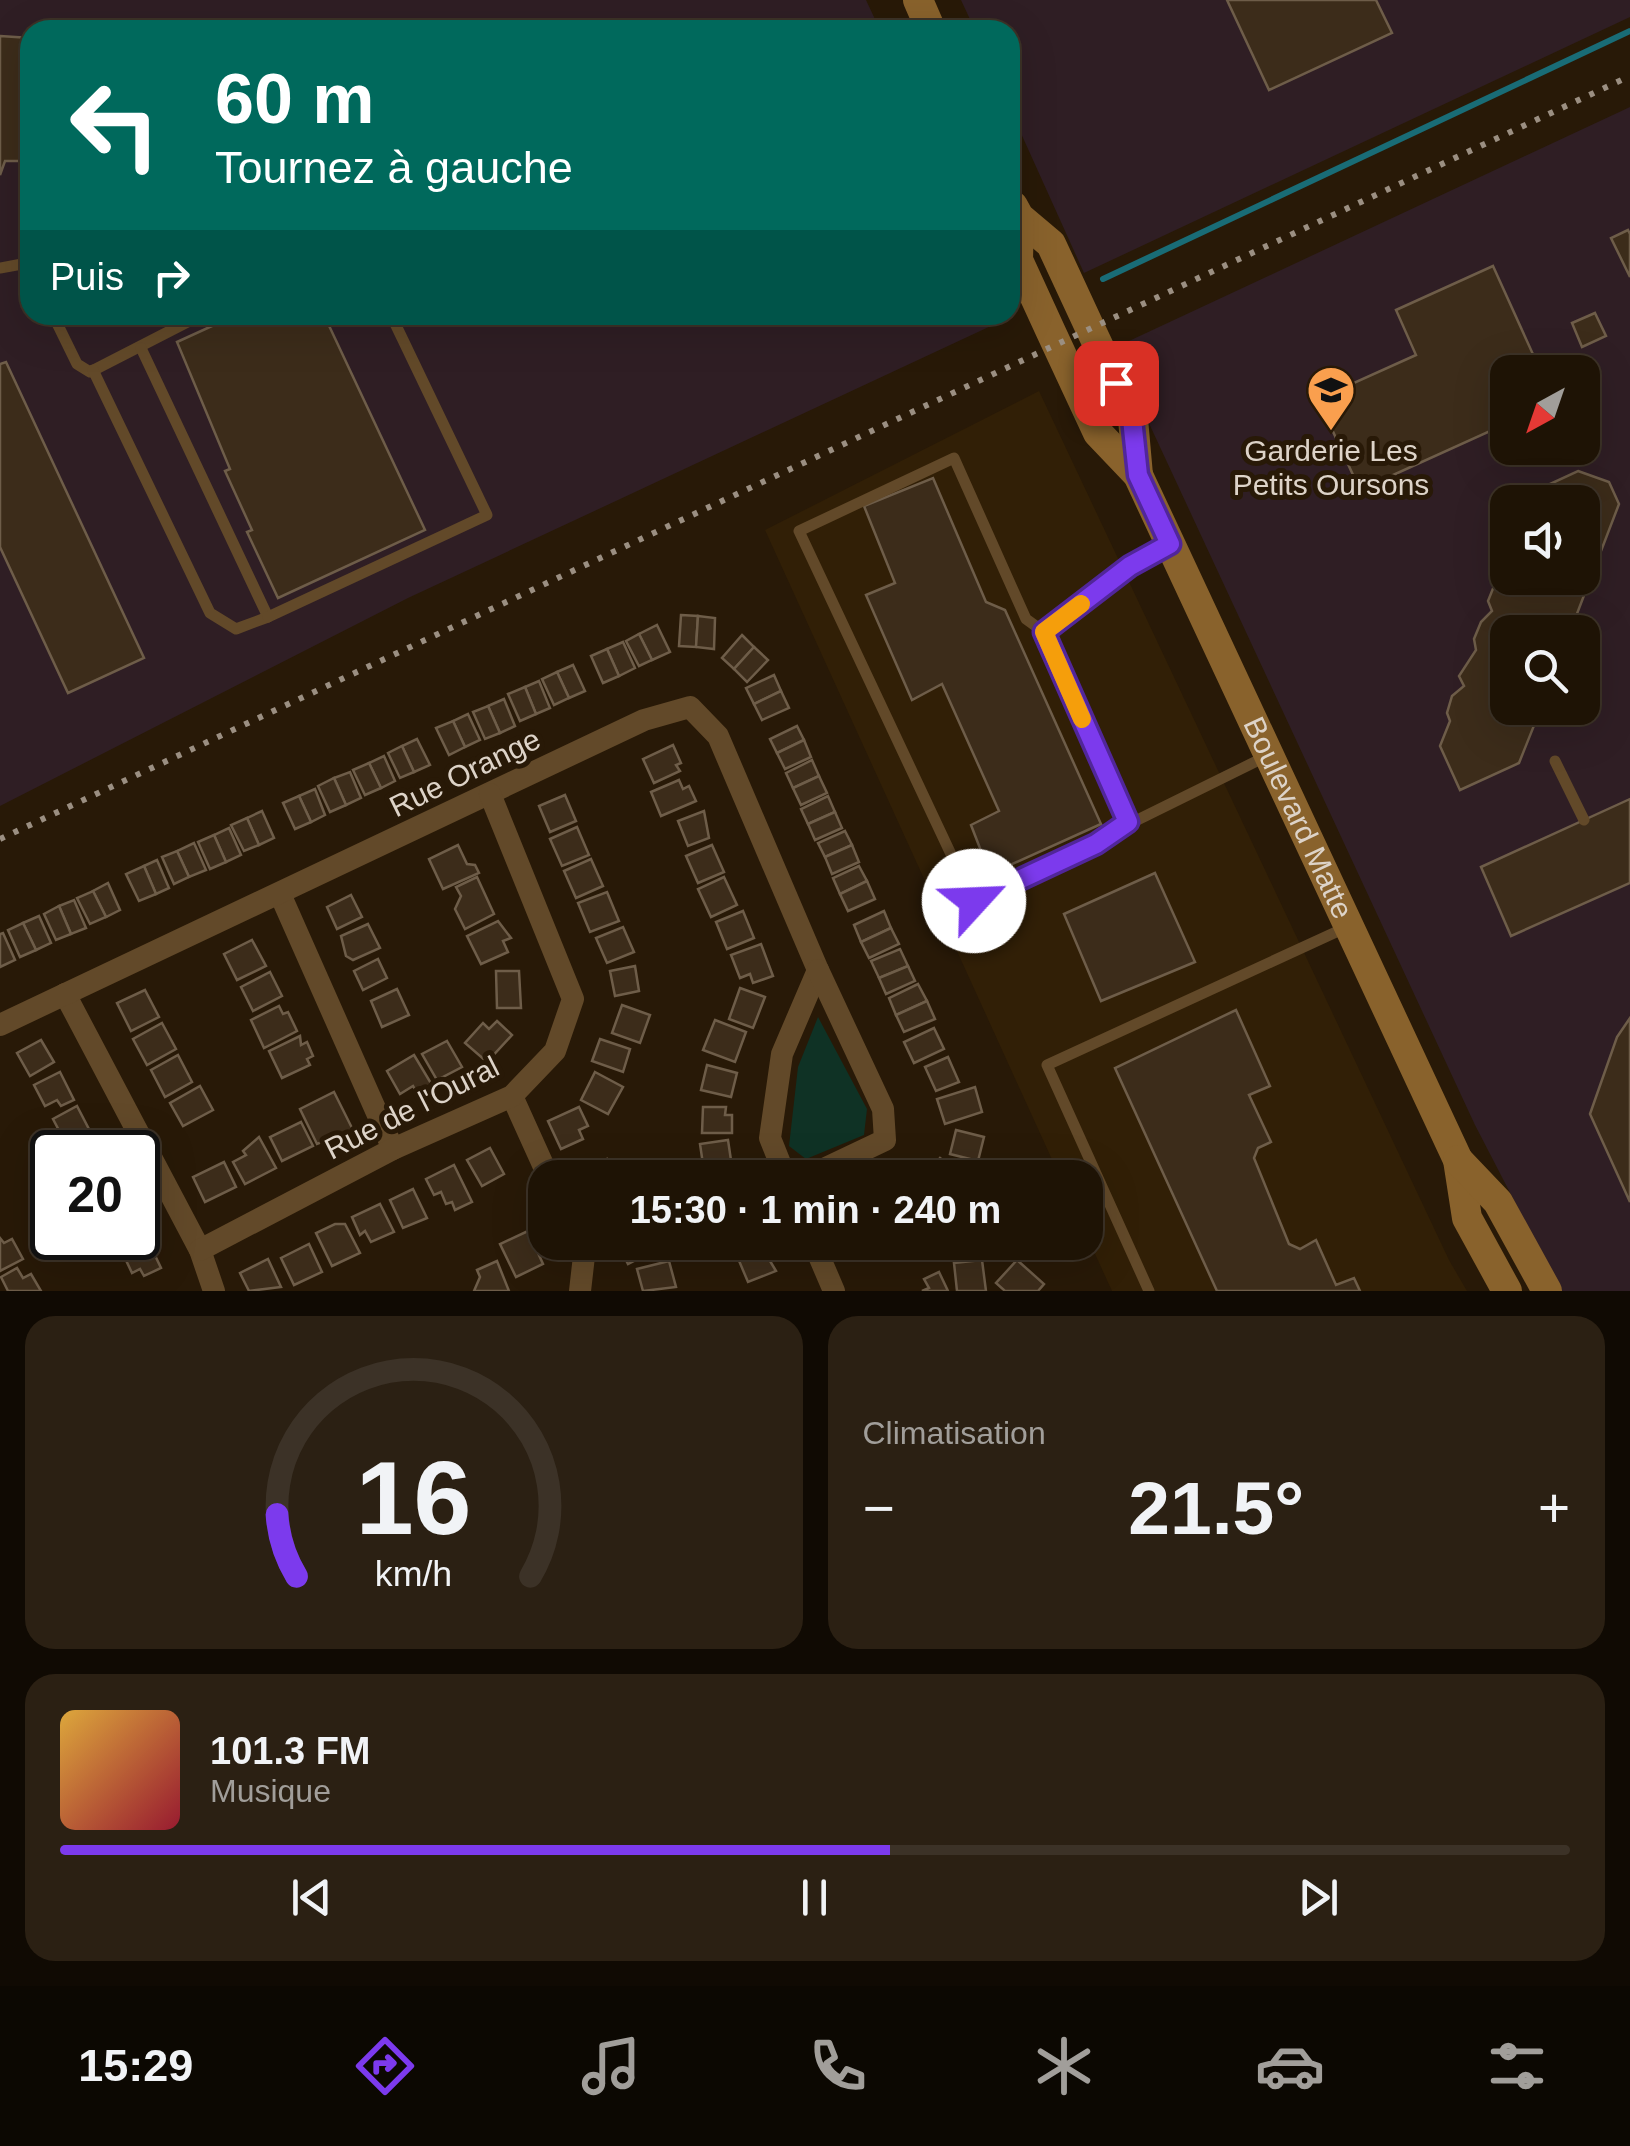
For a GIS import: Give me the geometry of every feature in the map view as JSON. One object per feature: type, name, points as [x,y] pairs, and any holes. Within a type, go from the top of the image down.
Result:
[{"type":"main road","name":"Boulevard Matte","points":[[1020,264],[1098,434],[1138,475],[1458,1160],[1467,1218],[1507,1291]]},
{"type":"main road","name":"Boulevard Matte","points":[[1458,1160],[1498,1202],[1547,1291]]},
{"type":"street","name":"Rue Orange","points":[[0,1025],[644,720],[690,706],[718,736],[818,970],[883,1109],[885,1140],[842,1160]]},
{"type":"street","name":"Rue de l'Oural","points":[[200,1250],[393,1150],[512,1096],[555,1052],[573,998],[490,794]]},
{"type":"street","points":[[280,894],[393,1150]]},
{"type":"street","points":[[779,1160],[770,1138],[782,1054],[818,970]]},
{"type":"street","points":[[66,994],[200,1250],[214,1291]]},
{"type":"street","points":[[512,1096],[540,1160]]},
{"type":"street","points":[[580,1291],[584,1260]]},
{"type":"street","points":[[821,1260],[834,1291]]},
{"type":"lane","points":[[57,325],[77,364],[93,370],[210,613],[236,628],[268,618],[487,515],[396,325]]},
{"type":"lane","points":[[93,370],[142,348],[149,339],[179,325]]},
{"type":"lane","points":[[142,348],[268,618]]},
{"type":"lane","points":[[1128,822],[1044,632],[1026,619],[954,458],[799,530],[974,901],[1268,756]]},
{"type":"lane","points":[[1044,632],[1130,566],[1170,544]]},
{"type":"lane","points":[[1555,762],[1584,820]]},
{"type":"lane","points":[[1150,1291],[1047,1065],[1347,927]]},
{"type":"shaded area","points":[[0,0],[866,0],[875,20],[20,20],[20,325],[993,325],[408,598],[0,806]]},
{"type":"shaded area","points":[[961,0],[1630,0],[1630,17],[1084,273],[1020,131],[1020,20],[970,20]]},
{"type":"shaded area","points":[[1630,107],[1630,1291],[1561,1291],[1475,1125],[1114,348]]},
{"type":"shaded area","points":[[1039,391],[1467,1291],[1112,1291],[1098,1260],[1103,1260],[1103,1160],[1052,1160],[765,530]]},
{"type":"green space","points":[[818,1017],[867,1109],[864,1135],[806,1159],[789,1146],[798,1067]]},
{"type":"building","points":[[1227,0],[1376,0],[1392,33],[1269,90]]},
{"type":"building","points":[[0,36],[20,37],[20,161],[5,161],[0,175]]},
{"type":"building","points":[[1628,230],[1630,234],[1630,277],[1611,238]]},
{"type":"building","points":[[1493,266],[1533,355],[1490,355],[1490,431],[1360,490],[1318,399],[1416,355],[1396,310]]},
{"type":"building","points":[[1595,313],[1606,336],[1582,347],[1572,323]]},
{"type":"building","points":[[214,325],[329,325],[425,530],[278,598],[247,532],[252,530],[225,471],[230,469],[177,342]]},
{"type":"building","points":[[6,362],[144,658],[68,693],[0,547],[0,364]]},
{"type":"building","points":[[1578,471],[1609,482],[1619,504],[1600,554],[1600,485],[1548,485]]},
{"type":"building","points":[[933,478],[986,602],[1005,610],[1101,824],[990,874],[971,825],[999,811],[942,684],[912,700],[866,595],[895,583],[864,506]]},
{"type":"building","points":[[1490,595],[1584,595],[1577,615],[1490,615],[1490,725],[1534,725],[1519,763],[1460,790],[1440,746],[1450,721],[1447,713],[1452,696],[1464,686],[1459,676],[1476,650],[1474,639],[1481,622],[1492,611]]},
{"type":"building","points":[[681,615],[698,616],[696,647],[679,646]]},
{"type":"building","points":[[698,616],[715,618],[714,649],[696,647]]},
{"type":"building","points":[[657,625],[670,652],[652,660],[639,634]]},
{"type":"building","points":[[639,634],[652,660],[639,666],[626,641]]},
{"type":"building","points":[[742,635],[754,647],[734,669],[722,658]]},
{"type":"building","points":[[623,642],[635,668],[619,676],[607,649]]},
{"type":"building","points":[[754,647],[768,660],[747,682],[734,669]]},
{"type":"building","points":[[607,649],[619,676],[603,683],[591,656]]},
{"type":"building","points":[[573,665],[585,691],[569,698],[557,672]]},
{"type":"building","points":[[557,672],[569,698],[554,705],[542,679]]},
{"type":"building","points":[[774,675],[781,691],[754,704],[746,688]]},
{"type":"building","points":[[539,681],[550,708],[536,714],[525,687]]},
{"type":"building","points":[[525,687],[536,714],[520,721],[508,694]]},
{"type":"building","points":[[781,691],[789,708],[762,720],[754,704]]},
{"type":"building","points":[[504,699],[515,726],[500,733],[488,706]]},
{"type":"building","points":[[488,706],[500,733],[485,739],[473,712]]},
{"type":"building","points":[[468,714],[480,740],[465,747],[453,721]]},
{"type":"building","points":[[453,721],[465,747],[449,755],[436,728]]},
{"type":"building","points":[[797,726],[804,740],[777,753],[770,739]]},
{"type":"building","points":[[417,739],[430,765],[414,772],[402,746]]},
{"type":"building","points":[[804,740],[811,757],[785,769],[777,753]]},
{"type":"building","points":[[673,745],[681,763],[676,765],[680,771],[654,783],[643,759]]},
{"type":"building","points":[[402,746],[414,772],[400,778],[388,753]]},
{"type":"building","points":[[384,756],[395,781],[381,788],[369,763]]},
{"type":"building","points":[[812,760],[819,776],[793,788],[786,773]]},
{"type":"building","points":[[369,763],[381,788],[365,795],[353,770]]},
{"type":"building","points":[[350,772],[361,798],[346,805],[334,778]]},
{"type":"building","points":[[819,776],[827,793],[801,805],[793,788]]},
{"type":"building","points":[[334,778],[346,805],[330,812],[318,786]]},
{"type":"building","points":[[679,780],[683,789],[689,786],[696,801],[661,816],[651,792]]},
{"type":"building","points":[[315,789],[325,815],[311,822],[299,796]]},
{"type":"building","points":[[565,795],[576,821],[550,832],[539,806]]},
{"type":"building","points":[[299,796],[311,822],[295,829],[283,803]]},
{"type":"building","points":[[828,796],[835,812],[808,824],[801,809]]},
{"type":"building","points":[[1630,799],[1630,883],[1511,936],[1481,867]]},
{"type":"building","points":[[262,811],[274,838],[259,845],[247,818]]},
{"type":"building","points":[[704,811],[709,838],[688,846],[678,821]]},
{"type":"building","points":[[835,812],[842,828],[815,840],[808,824]]},
{"type":"building","points":[[247,818],[259,845],[244,851],[231,825]]},
{"type":"building","points":[[577,827],[589,855],[562,866],[550,839]]},
{"type":"building","points":[[229,828],[241,855],[226,862],[214,835]]},
{"type":"building","points":[[845,831],[852,845],[825,857],[818,843]]},
{"type":"building","points":[[214,835],[226,862],[210,869],[198,842]]},
{"type":"building","points":[[194,843],[206,870],[189,877],[177,851]]},
{"type":"building","points":[[458,845],[467,864],[475,865],[479,873],[443,889],[429,859]]},
{"type":"building","points":[[712,845],[724,872],[698,883],[686,856]]},
{"type":"building","points":[[852,845],[859,862],[832,874],[825,857]]},
{"type":"building","points":[[177,851],[189,877],[174,884],[162,857]]},
{"type":"building","points":[[591,859],[603,886],[576,898],[564,871]]},
{"type":"building","points":[[157,860],[169,888],[156,894],[144,866]]},
{"type":"building","points":[[144,866],[156,894],[139,901],[126,874]]},
{"type":"building","points":[[859,866],[867,881],[840,894],[833,878]]},
{"type":"building","points":[[1155,873],[1195,962],[1101,1001],[1064,914]]},
{"type":"building","points":[[477,877],[494,914],[465,929],[455,909],[461,896],[456,887]]},
{"type":"building","points":[[724,877],[737,905],[711,917],[698,889]]},
{"type":"building","points":[[867,881],[875,899],[848,911],[840,894]]},
{"type":"building","points":[[108,883],[120,910],[106,917],[93,891]]},
{"type":"building","points":[[93,891],[106,917],[90,924],[77,898]]},
{"type":"building","points":[[607,892],[619,921],[590,932],[578,903]]},
{"type":"building","points":[[351,895],[362,917],[337,929],[327,907]]},
{"type":"building","points":[[74,900],[86,928],[71,934],[59,906]]},
{"type":"building","points":[[59,906],[71,934],[56,940],[44,914]]},
{"type":"building","points":[[743,911],[754,938],[727,949],[716,922]]},
{"type":"building","points":[[884,911],[891,928],[861,942],[854,925]]},
{"type":"building","points":[[39,916],[51,943],[36,950],[23,923]]},
{"type":"building","points":[[498,921],[511,938],[503,941],[508,952],[481,964],[467,936]]},
{"type":"building","points":[[23,923],[36,950],[20,957],[8,930]]},
{"type":"building","points":[[368,924],[380,948],[353,960],[346,956],[341,936]]},
{"type":"building","points":[[623,927],[634,952],[607,963],[596,938]]},
{"type":"building","points":[[891,928],[899,944],[869,958],[861,942]]},
{"type":"building","points":[[3,933],[15,960],[0,967],[0,934]]},
{"type":"building","points":[[252,940],[266,966],[237,980],[224,954]]},
{"type":"building","points":[[761,944],[773,976],[753,983],[750,974],[740,978],[731,955]]},
{"type":"building","points":[[900,949],[908,966],[879,978],[871,961]]},
{"type":"building","points":[[378,959],[387,978],[363,990],[354,971]]},
{"type":"building","points":[[635,966],[639,991],[615,996],[610,971]]},
{"type":"building","points":[[908,966],[915,981],[886,994],[879,978]]},
{"type":"building","points":[[496,971],[519,971],[521,1008],[497,1008]]},
{"type":"building","points":[[270,972],[282,996],[253,1011],[241,987]]},
{"type":"building","points":[[918,984],[927,1001],[896,1015],[889,998]]},
{"type":"building","points":[[740,988],[765,997],[753,1028],[729,1019]]},
{"type":"building","points":[[397,989],[409,1015],[382,1027],[371,1001]]},
{"type":"building","points":[[145,990],[159,1017],[131,1031],[117,1003]]},
{"type":"building","points":[[927,1001],[935,1019],[904,1032],[896,1015]]},
{"type":"building","points":[[622,1005],[650,1015],[640,1043],[612,1033]]},
{"type":"building","points":[[279,1006],[283,1014],[288,1012],[297,1031],[264,1048],[251,1020]]},
{"type":"building","points":[[1236,1010],[1270,1086],[1249,1095],[1271,1142],[1258,1148],[1254,1158],[1289,1244],[1300,1249],[1316,1240],[1336,1285],[1354,1278],[1360,1291],[1217,1291],[1115,1068]]},
{"type":"building","points":[[1630,1018],[1630,1202],[1590,1114],[1617,1037]]},
{"type":"building","points":[[715,1020],[746,1032],[735,1062],[703,1050]]},
{"type":"building","points":[[497,1021],[512,1035],[487,1062],[465,1043],[483,1023],[489,1029]]},
{"type":"building","points":[[162,1023],[176,1049],[147,1065],[133,1039]]},
{"type":"building","points":[[934,1028],[944,1049],[914,1063],[904,1042]]},
{"type":"building","points":[[300,1036],[301,1045],[307,1042],[313,1056],[307,1059],[310,1065],[282,1078],[269,1051]]},
{"type":"building","points":[[600,1039],[630,1049],[623,1072],[592,1061]]},
{"type":"building","points":[[41,1040],[54,1062],[30,1076],[17,1053]]},
{"type":"building","points":[[447,1041],[462,1067],[437,1080],[422,1054]]},
{"type":"building","points":[[178,1055],[192,1082],[165,1097],[151,1070]]},
{"type":"building","points":[[414,1055],[432,1085],[417,1093],[413,1086],[400,1094],[387,1071]]},
{"type":"building","points":[[948,1057],[959,1082],[936,1091],[925,1067]]},
{"type":"building","points":[[707,1065],[737,1073],[731,1097],[701,1090]]},
{"type":"building","points":[[60,1072],[74,1100],[61,1106],[57,1100],[45,1106],[34,1085]]},
{"type":"building","points":[[595,1072],[623,1087],[608,1114],[581,1100]]},
{"type":"building","points":[[200,1086],[213,1110],[183,1126],[170,1103]]},
{"type":"building","points":[[975,1087],[982,1112],[945,1124],[937,1099]]},
{"type":"building","points":[[334,1092],[353,1130],[317,1144],[300,1109]]},
{"type":"building","points":[[77,1106],[89,1130],[59,1130],[53,1119]]},
{"type":"building","points":[[579,1107],[588,1126],[579,1130],[583,1139],[561,1149],[548,1121]]},
{"type":"building","points":[[703,1107],[726,1107],[725,1115],[732,1115],[732,1133],[702,1133]]},
{"type":"building","points":[[301,1122],[313,1146],[282,1161],[270,1137]]},
{"type":"building","points":[[956,1130],[984,1137],[978,1160],[950,1154]]},
{"type":"building","points":[[259,1137],[276,1168],[245,1184],[233,1162],[246,1155],[243,1151]]},
{"type":"building","points":[[728,1140],[731,1160],[702,1160],[700,1144]]},
{"type":"building","points":[[490,1148],[504,1174],[482,1186],[467,1160]]},
{"type":"building","points":[[224,1162],[236,1187],[205,1202],[193,1177]]},
{"type":"building","points":[[454,1165],[472,1202],[455,1210],[452,1202],[446,1204],[441,1192],[434,1195],[426,1179]]},
{"type":"building","points":[[413,1189],[427,1218],[403,1228],[390,1200]]},
{"type":"building","points":[[380,1204],[394,1232],[371,1242],[365,1231],[360,1235],[352,1217]]},
{"type":"building","points":[[345,1224],[360,1253],[332,1266],[316,1233]]},
{"type":"building","points":[[528,1231],[528,1260],[541,1260],[543,1264],[516,1277],[500,1244]]},
{"type":"building","points":[[0,1238],[4,1243],[12,1239],[23,1259],[0,1271]]},
{"type":"building","points":[[309,1244],[322,1272],[294,1285],[281,1258]]},
{"type":"building","points":[[268,1259],[281,1287],[249,1291],[240,1273]]},
{"type":"building","points":[[126,1260],[157,1260],[161,1268],[144,1276],[140,1269],[132,1273]]},
{"type":"building","points":[[739,1260],[769,1260],[776,1271],[748,1282]]},
{"type":"building","points":[[982,1260],[986,1291],[957,1291],[954,1263]]},
{"type":"building","points":[[1017,1260],[1044,1284],[1038,1291],[1005,1291],[996,1283]]},
{"type":"building","points":[[497,1261],[509,1291],[474,1291],[480,1277],[477,1270]]},
{"type":"building","points":[[669,1261],[676,1287],[643,1291],[637,1269]]},
{"type":"building","points":[[17,1268],[23,1278],[31,1274],[41,1291],[8,1291],[1,1277]]},
{"type":"building","points":[[939,1272],[948,1291],[922,1291],[929,1288],[924,1279]]},
{"type":"waterway","points":[[1103,279],[1630,31]]},
{"type":"railway","points":[[0,839],[1630,76]]},
{"type":"slow traffic","points":[[1081,604],[1044,632],[1082,719]]},
{"type":"place","name":"Garderie Les Petits Oursons","points":[[1331,432]]},
{"type":"route","points":[[974,901],[1096,844],[1128,822],[1044,632],[1130,566],[1170,544],[1138,475],[1132,419],[1116,383]]}]
